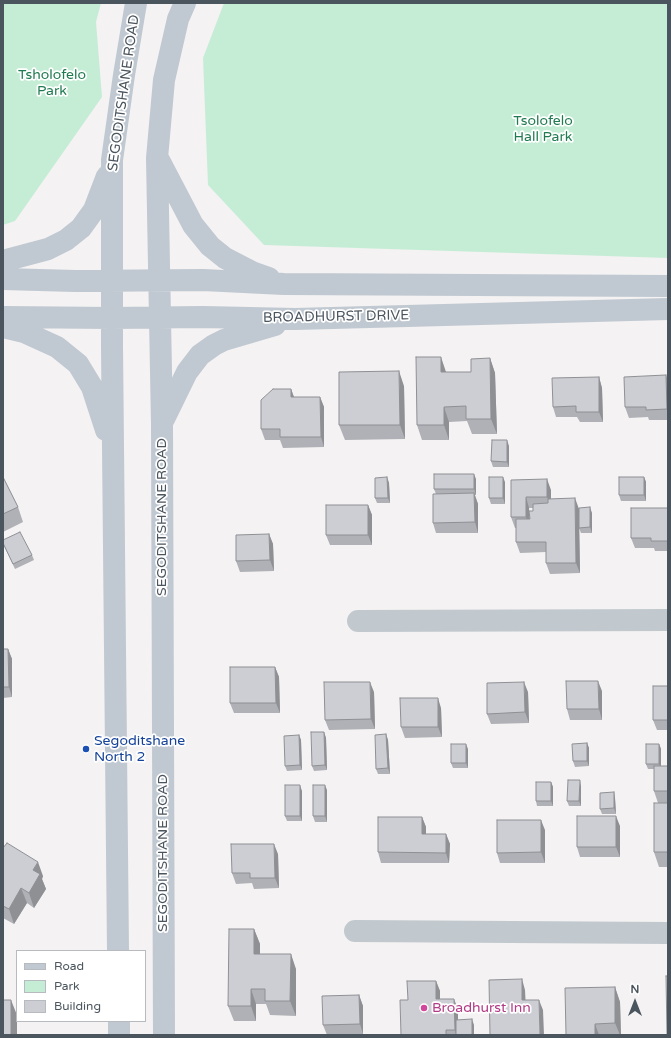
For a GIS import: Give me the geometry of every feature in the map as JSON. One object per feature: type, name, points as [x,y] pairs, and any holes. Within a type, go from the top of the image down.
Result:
[{"type":"main road","name":"SEGODITSHANE ROAD","points":[[118,950],[112,160],[136,3]]},
{"type":"main road","name":"SEGODITSHANE ROAD","points":[[164,1035],[162,425],[157,158],[164,80],[178,19],[184,3]]},
{"type":"main road","points":[[157,158],[194,225],[210,246],[225,258],[238,265],[284,284]]},
{"type":"main road","points":[[3,261],[48,249],[66,240],[81,228],[94,210],[112,160]]},
{"type":"main road","points":[[3,280],[204,280],[284,284],[668,286]]},
{"type":"main road","name":"BROADHURST DRIVE","points":[[3,317],[295,318],[668,309]]},
{"type":"main road","points":[[162,425],[186,372],[205,352],[224,340],[295,318]]},
{"type":"main road","points":[[3,327],[24,332],[57,347],[78,364],[92,387],[113,450]]},
{"type":"main road","points":[[118,1022],[119,1035]]},
{"type":"street","points":[[358,621],[668,620]]},
{"type":"street","points":[[355,931],[668,933]]},
{"type":"green space","name":"Tsholofelo Park","points":[[3,3],[101,3],[96,22],[102,97],[15,221],[3,225]]},
{"type":"green space","name":"Tsolofelo Hall Park","points":[[224,3],[668,3],[668,258],[264,245],[208,185],[203,58]]},
{"type":"building","points":[[416,357],[441,357],[441,372],[471,372],[471,359],[490,358],[491,419],[466,419],[466,406],[444,407],[444,425],[417,425]]},
{"type":"building","points":[[399,371],[400,425],[339,425],[339,372]]},
{"type":"building","points":[[666,375],[667,409],[646,410],[646,407],[625,407],[624,377]]},
{"type":"building","points":[[599,377],[599,412],[576,412],[576,406],[553,407],[552,378]]},
{"type":"building","points":[[273,389],[291,389],[291,397],[320,397],[321,437],[280,437],[280,429],[261,429],[261,400]]},
{"type":"building","points":[[492,440],[507,440],[507,462],[491,461]]},
{"type":"building","points":[[434,474],[474,474],[474,489],[434,489]]},
{"type":"building","points":[[3,477],[18,507],[3,514]]},
{"type":"building","points":[[387,477],[388,498],[375,498],[375,478]]},
{"type":"building","points":[[489,477],[503,477],[503,498],[489,498]]},
{"type":"building","points":[[619,477],[644,477],[644,495],[619,495]]},
{"type":"building","points":[[547,479],[547,497],[526,497],[526,517],[511,517],[511,480]]},
{"type":"building","points":[[474,493],[475,522],[433,523],[433,494]]},
{"type":"building","points":[[575,498],[576,563],[546,563],[546,542],[516,542],[516,519],[530,519],[529,511],[533,511],[533,504],[548,503],[548,499]]},
{"type":"building","points":[[326,505],[368,505],[368,535],[326,535]]},
{"type":"building","points":[[590,507],[590,527],[579,528],[579,508]]},
{"type":"building","points":[[631,508],[668,508],[668,541],[651,541],[651,538],[631,538]]},
{"type":"building","points":[[20,532],[32,555],[13,564],[3,540]]},
{"type":"building","points":[[269,534],[270,560],[236,561],[236,535]]},
{"type":"building","points":[[3,649],[8,649],[9,687],[3,687]]},
{"type":"building","points":[[230,667],[275,667],[276,703],[230,703]]},
{"type":"building","points":[[566,681],[598,681],[599,709],[567,709]]},
{"type":"building","points":[[324,682],[370,682],[371,719],[325,720]]},
{"type":"building","points":[[524,682],[525,712],[487,714],[487,683]]},
{"type":"building","points":[[653,686],[668,686],[668,720],[653,720]]},
{"type":"building","points":[[400,698],[438,698],[438,727],[401,727]]},
{"type":"building","points":[[311,732],[324,732],[325,765],[312,766]]},
{"type":"building","points":[[386,734],[388,768],[376,769],[375,735]]},
{"type":"building","points":[[299,735],[300,765],[285,766],[284,736]]},
{"type":"building","points":[[587,743],[587,761],[573,761],[572,744]]},
{"type":"building","points":[[451,744],[466,744],[466,763],[451,763]]},
{"type":"building","points":[[646,744],[659,744],[659,764],[646,764]]},
{"type":"building","points":[[654,766],[668,766],[668,791],[654,791]]},
{"type":"building","points":[[568,780],[580,780],[579,801],[567,801]]},
{"type":"building","points":[[536,782],[551,782],[551,801],[536,801]]},
{"type":"building","points":[[285,785],[300,785],[300,816],[285,816]]},
{"type":"building","points":[[313,785],[325,785],[325,816],[313,816]]},
{"type":"building","points":[[614,792],[614,808],[600,809],[600,793]]},
{"type":"building","points":[[654,803],[668,803],[668,852],[654,852]]},
{"type":"building","points":[[577,816],[616,816],[616,847],[577,847]]},
{"type":"building","points":[[378,817],[422,817],[422,834],[446,834],[446,853],[378,852]]},
{"type":"building","points":[[497,820],[541,820],[541,852],[497,853]]},
{"type":"building","points":[[7,843],[38,862],[33,870],[40,874],[29,893],[21,888],[9,909],[3,906],[3,848]]},
{"type":"building","points":[[231,844],[274,844],[275,878],[250,878],[250,873],[232,873]]},
{"type":"building","points":[[229,929],[254,929],[254,954],[291,954],[290,1001],[265,1001],[265,989],[251,989],[251,1006],[228,1006]]},
{"type":"building","points":[[666,976],[668,976],[668,1035],[667,1035]]},
{"type":"building","points":[[522,979],[522,1000],[539,1000],[540,1035],[490,1035],[489,980]]},
{"type":"building","points":[[407,981],[436,981],[436,999],[454,999],[455,1030],[446,1030],[446,1035],[401,1035],[400,1000],[408,1000]]},
{"type":"building","points":[[615,987],[615,1023],[595,1024],[595,1035],[566,1035],[565,988]]},
{"type":"building","points":[[359,995],[360,1024],[323,1025],[322,996]]},
{"type":"building","points":[[3,1000],[11,1000],[11,1035],[3,1035]]},
{"type":"building","points":[[472,1019],[472,1035],[456,1035],[456,1020]]},
{"type":"place","name":"Segoditshane North 2","points":[[86,749]]},
{"type":"place","name":"Broadhurst Inn","points":[[424,1008]]}]
